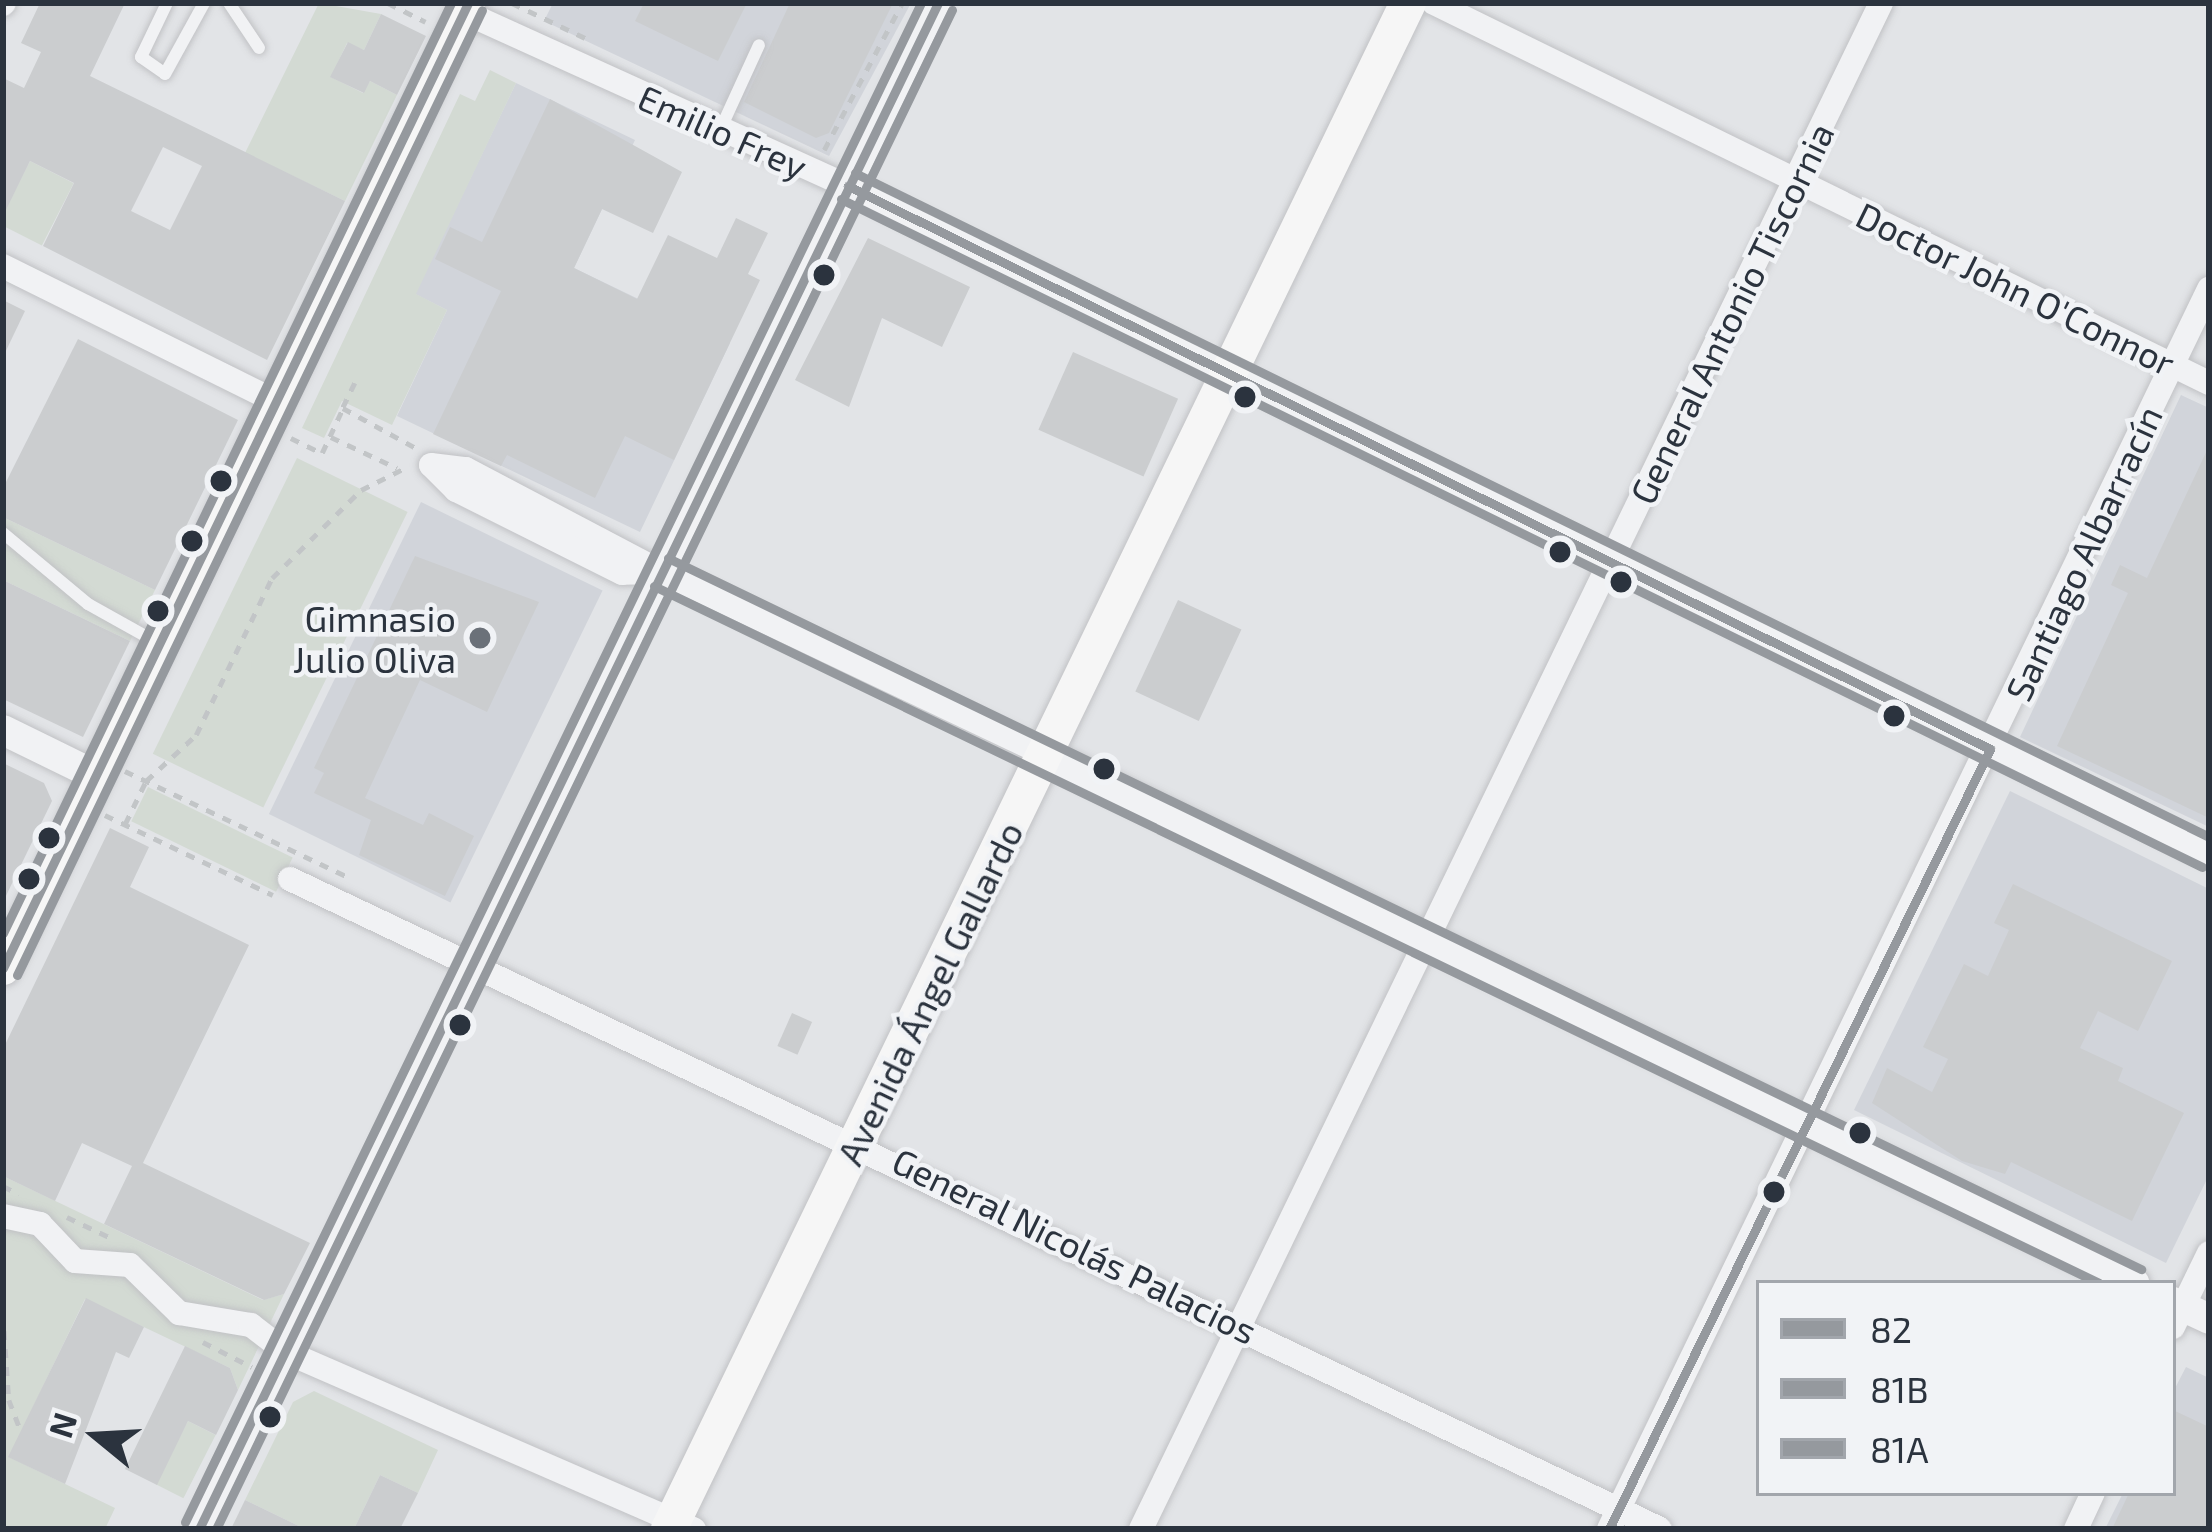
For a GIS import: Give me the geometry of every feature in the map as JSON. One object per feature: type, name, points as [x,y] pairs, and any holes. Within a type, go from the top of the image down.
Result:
[{"type":"main road","name":"Avenida Ángel Gallardo","points":[[679,1526],[857,1142],[1408,3]]},
{"type":"main road","points":[[3,968],[462,17]]},
{"type":"street","points":[[199,1529],[938,3]]},
{"type":"street","name":"Doctor John O'Connor","points":[[1434,3],[2209,383]]},
{"type":"street","name":"General Antonio Tiscornia","points":[[1141,1529],[1881,3]]},
{"type":"street","name":"Emilio Frey","points":[[462,17],[848,187],[1609,564],[2209,854]]},
{"type":"street","points":[[3,266],[269,413]]},
{"type":"street","name":"Santiago Albarracín","points":[[1614,1519],[2209,289]]},
{"type":"street","points":[[661,572],[622,573],[456,490],[431,465],[466,469],[661,572],[2128,1280]]},
{"type":"street","points":[[3,730],[95,775]]},
{"type":"street","name":"General Nicolás Palacios","points":[[288,890],[472,965],[857,1142],[1240,1324],[1614,1519],[1660,1529]]},
{"type":"street","points":[[3,1216],[40,1224],[75,1261],[130,1265],[179,1313],[251,1324],[286,1352],[679,1526]]},
{"type":"street","points":[[2184,1313],[2209,1253]]},
{"type":"street","points":[[2076,1529],[2092,1496]]},
{"type":"lane","points":[[167,3],[141,58],[165,74],[204,3]]},
{"type":"lane","points":[[229,3],[259,48]]},
{"type":"lane","points":[[721,129],[758,45]]},
{"type":"lane","points":[[3,533],[88,604],[158,643]]},
{"type":"path","points":[[388,3],[462,17]]},
{"type":"path","points":[[269,413],[322,453],[355,383]]},
{"type":"path","points":[[343,408],[408,440]]},
{"type":"path","points":[[288,890],[125,824],[146,781],[196,734],[272,578],[397,468],[330,436]]},
{"type":"path","points":[[146,781],[308,858]]},
{"type":"path","points":[[3,1186],[22,1196]]},
{"type":"path","points":[[62,1214],[115,1241]]},
{"type":"path","points":[[3,1313],[9,1400],[21,1431]]},
{"type":"shaded area","points":[[319,3],[381,14],[364,50],[347,43],[331,77],[363,93],[370,81],[397,95],[345,201],[245,153]]},
{"type":"shaded area","points":[[553,3],[911,3],[829,156],[544,21]]},
{"type":"shaded area","points":[[490,70],[516,83],[416,294],[447,310],[392,425],[342,401],[324,438],[302,428],[460,94],[475,101]]},
{"type":"shaded area","points":[[516,83],[635,140],[574,268],[730,343],[640,532],[397,416],[447,310],[415,294]]},
{"type":"shaded area","points":[[30,161],[74,183],[42,246],[3,226],[3,214]]},
{"type":"shaded area","points":[[2181,395],[2209,408],[2209,827],[2020,737]]},
{"type":"shaded area","points":[[297,458],[408,512],[263,808],[153,754]]},
{"type":"shaded area","points":[[421,502],[603,591],[450,902],[269,814]]},
{"type":"shaded area","points":[[3,517],[155,590],[130,641],[3,580]]},
{"type":"shaded area","points":[[148,787],[293,858],[276,892],[131,821]]},
{"type":"shaded area","points":[[2010,791],[2209,889],[2209,1175],[2166,1263],[1854,1110]]},
{"type":"shaded area","points":[[3,1176],[263,1300],[284,1294],[238,1390],[230,1368],[85,1299],[9,1457],[115,1508],[105,1529],[3,1529]]},
{"type":"shaded area","points":[[2186,1367],[2209,1378],[2209,1529],[2105,1529],[2122,1496],[2176,1496],[2176,1386]]},
{"type":"shaded area","points":[[314,1391],[438,1450],[418,1493],[380,1475],[354,1529],[305,1529],[245,1500],[293,1402]]},
{"type":"shaded area","points":[[188,1421],[216,1435],[183,1498],[156,1484]]},
{"type":"building","points":[[40,3],[125,3],[90,76],[345,201],[267,360],[43,246],[74,183],[30,161],[3,216],[3,78],[24,88],[41,52],[21,43]],"holes":[[[163,147],[202,166],[170,230],[131,211]]]},
{"type":"building","points":[[644,3],[747,3],[718,61],[635,21]]},
{"type":"building","points":[[790,3],[893,3],[829,133],[816,138],[744,102]]},
{"type":"building","points":[[381,14],[426,36],[397,95],[370,81],[364,93],[330,77],[348,42],[364,50]]},
{"type":"building","points":[[550,99],[682,172],[653,233],[602,209],[574,268],[637,299],[668,235],[717,258],[736,218],[768,233],[748,274],[760,280],[674,460],[625,436],[595,498],[507,455],[501,466],[433,434],[501,291],[435,259],[450,227],[482,242]]},
{"type":"building","points":[[868,238],[970,287],[942,347],[882,318],[849,407],[795,380]]},
{"type":"building","points":[[3,300],[25,311],[3,357]]},
{"type":"building","points":[[78,339],[238,420],[155,590],[3,517],[3,488]]},
{"type":"building","points":[[1073,352],[1178,399],[1143,476],[1038,430]]},
{"type":"building","points":[[2209,446],[2209,818],[2057,746],[2128,593],[2111,585],[2120,565],[2147,578]]},
{"type":"building","points":[[415,556],[539,602],[487,712],[420,680],[365,798],[423,825],[429,813],[474,836],[445,896],[359,855],[371,820],[314,793],[324,773],[314,768]]},
{"type":"building","points":[[3,580],[130,641],[83,737],[3,699]]},
{"type":"building","points":[[1178,600],[1241,630],[1199,721],[1135,692]]},
{"type":"building","points":[[3,763],[44,783],[52,801],[3,902]]},
{"type":"building","points":[[110,828],[149,847],[130,887],[249,945],[143,1163],[310,1243],[284,1294],[264,1300],[104,1224],[132,1166],[82,1143],[55,1201],[3,1176],[3,1049]]},
{"type":"building","points":[[2013,884],[2172,961],[2138,1031],[2098,1011],[2080,1048],[2123,1068],[2118,1081],[2184,1113],[2132,1221],[2011,1162],[2005,1174],[1962,1161],[1872,1103],[1887,1068],[1932,1092],[1948,1059],[1923,1047],[1964,964],[1988,976],[2009,930],[1994,923]]},
{"type":"building","points":[[792,1013],[812,1022],[797,1055],[777,1046]]},
{"type":"building","points":[[86,1298],[144,1327],[129,1358],[116,1352],[65,1484],[8,1457]]},
{"type":"building","points":[[185,1346],[230,1368],[238,1390],[216,1435],[188,1421],[157,1485],[125,1469]]},
{"type":"building","points":[[2176,1411],[2209,1427],[2209,1529],[2112,1529],[2128,1496],[2176,1496]]},
{"type":"building","points":[[380,1475],[418,1493],[400,1529],[354,1529]]},
{"type":"building","points":[[245,1500],[305,1529],[231,1529]]},
{"type":"transit line","name":"81A","points":[[3,933],[451,3]]},
{"type":"transit line","name":"82","points":[[3,968],[468,3]]},
{"type":"transit line","name":"81A","points":[[185,1522],[921,3]]},
{"type":"transit line","name":"82","points":[[199,1529],[938,3]]},
{"type":"transit line","name":"81B","points":[[17,975],[482,10]]},
{"type":"transit line","name":"81B","points":[[216,1529],[952,10]]},
{"type":"transit line","name":"81A","points":[[855,173],[2209,837]]},
{"type":"transit line","name":"82","points":[[848,186],[1990,749],[1609,1529]]},
{"type":"transit line","name":"81B","points":[[841,199],[2202,867]]},
{"type":"transit line","name":"81A","points":[[668,558],[2141,1269]]},
{"type":"transit line","name":"81B","points":[[654,586],[2093,1280]]},
{"type":"place","name":"Gimnasio Julio Oliva","points":[[480,638]]}]
